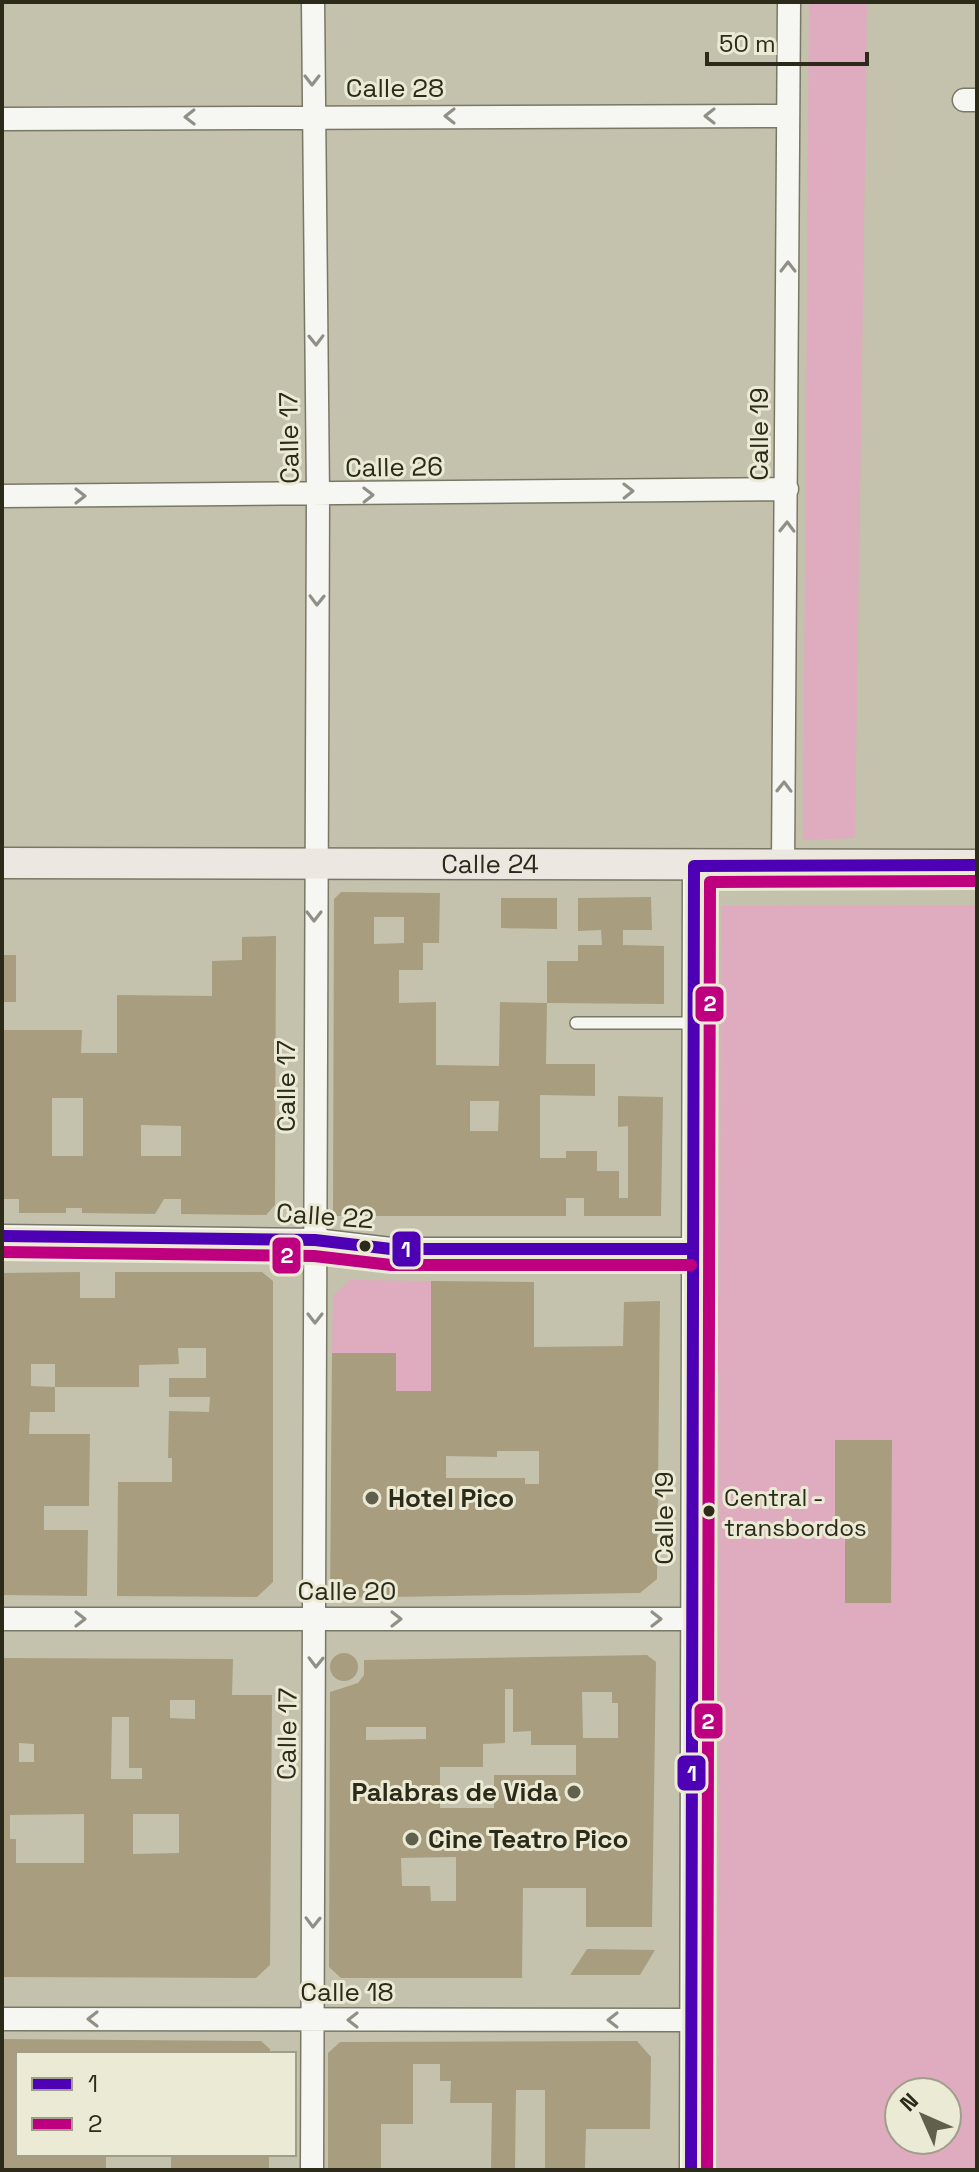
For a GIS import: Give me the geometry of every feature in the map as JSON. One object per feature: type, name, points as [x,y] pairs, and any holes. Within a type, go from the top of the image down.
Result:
[{"type":"street","name":"Calle 17","points":[[312,2170],[316,1619],[314,865],[318,496],[313,2]]},
{"type":"street","name":"Calle 19","points":[[783,865],[789,2]]},
{"type":"street","name":"Calle 28","points":[[2,119],[312,115],[788,116]]},
{"type":"street","name":"Calle 26","points":[[2,496],[318,496],[787,489]]},
{"type":"street","name":"Calle 24","points":[[2,863],[977,865]]},
{"type":"street","name":"Calle 19","points":[[691,2170],[694,866]]},
{"type":"street","name":"Calle 22","points":[[2,1236],[315,1240],[391,1249],[691,1249]]},
{"type":"street","name":"Calle 20","points":[[2,1619],[693,1619]]},
{"type":"street","name":"Calle 18","points":[[2,2019],[691,2020]]},
{"type":"lane","points":[[576,1023],[693,1023]]},
{"type":"shaded area","points":[[809,2],[867,2],[855,838],[803,840]]},
{"type":"shaded area","points":[[977,905],[977,2170],[718,2170],[720,1373],[716,1371],[716,1297],[720,1296],[721,906]]},
{"type":"shaded area","points":[[350,1280],[431,1281],[431,1391],[396,1391],[396,1353],[332,1353],[333,1296]]},
{"type":"building","points":[[341,892],[440,893],[439,943],[423,943],[423,970],[399,970],[399,1003],[436,1002],[436,1065],[499,1066],[500,1002],[547,1003],[546,1064],[595,1064],[595,1096],[540,1095],[540,1158],[566,1158],[566,1151],[597,1151],[597,1171],[619,1171],[619,1198],[628,1198],[628,1126],[618,1127],[618,1096],[663,1097],[661,1216],[584,1216],[584,1198],[566,1198],[566,1216],[333,1216],[334,899]],"holes":[[[374,917],[404,917],[404,943],[374,944]],[[470,1101],[499,1101],[498,1131],[470,1131]]]},
{"type":"building","points":[[651,897],[652,930],[623,930],[623,945],[664,946],[664,1004],[547,1003],[547,961],[578,961],[578,945],[602,945],[601,930],[578,931],[578,898]]},
{"type":"building","points":[[501,898],[557,898],[557,929],[501,928]]},
{"type":"building","points":[[276,936],[275,1205],[266,1215],[181,1214],[181,1199],[164,1199],[155,1214],[82,1213],[82,1208],[66,1208],[66,1213],[19,1213],[19,1199],[2,1199],[2,1030],[82,1030],[81,1053],[117,1053],[117,995],[212,996],[212,961],[242,960],[242,937]],"holes":[[[52,1098],[83,1098],[83,1156],[52,1156]],[[141,1125],[181,1126],[181,1156],[141,1156]]]},
{"type":"building","points":[[2,955],[16,955],[16,1002],[2,1002]]},
{"type":"building","points":[[80,1272],[80,1298],[115,1298],[115,1272],[262,1272],[273,1281],[273,1582],[257,1597],[117,1596],[118,1482],[172,1482],[172,1458],[168,1458],[169,1411],[209,1412],[210,1397],[169,1397],[169,1378],[206,1378],[206,1348],[178,1348],[179,1364],[139,1365],[139,1387],[55,1387],[55,1412],[30,1412],[29,1434],[90,1434],[89,1506],[44,1506],[44,1530],[88,1530],[87,1596],[2,1595],[2,1273]],"holes":[[[31,1364],[55,1364],[55,1387],[31,1386]]]},
{"type":"building","points":[[431,1281],[534,1282],[534,1347],[623,1346],[624,1302],[660,1301],[657,1579],[640,1593],[330,1598],[332,1353],[396,1353],[396,1391],[431,1391]],"holes":[[[497,1451],[539,1451],[539,1484],[525,1484],[525,1478],[446,1478],[446,1456],[497,1457]]]},
{"type":"building","points":[[835,1440],[892,1440],[891,1603],[845,1603],[845,1521],[835,1521]]},
{"type":"building","points":[[344,1653],[354,1657],[358,1667],[354,1677],[344,1681],[334,1677],[330,1667],[334,1657]]},
{"type":"building","points":[[647,1655],[656,1662],[652,1927],[586,1927],[586,1888],[523,1888],[522,1978],[341,1978],[329,1967],[330,1692],[358,1683],[364,1675],[364,1660]],"holes":[[[505,1689],[513,1689],[513,1732],[531,1731],[531,1745],[576,1745],[576,1775],[494,1775],[494,1808],[440,1808],[440,1767],[483,1767],[483,1744],[505,1743]],[[582,1692],[612,1692],[612,1703],[618,1703],[618,1738],[583,1738]],[[366,1727],[426,1727],[426,1739],[366,1740]],[[456,1857],[456,1901],[431,1901],[430,1886],[402,1886],[401,1858]]]},
{"type":"building","points":[[2,1658],[233,1659],[232,1695],[272,1695],[270,1965],[256,1978],[2,1977]],"holes":[[[170,1700],[195,1700],[195,1719],[170,1718]],[[112,1717],[129,1717],[129,1768],[142,1768],[142,1779],[111,1779]],[[19,1743],[34,1744],[34,1762],[19,1762]],[[84,1814],[84,1863],[16,1863],[16,1839],[10,1839],[10,1815]],[[133,1814],[179,1814],[179,1853],[133,1854]]]},
{"type":"building","points":[[587,1949],[655,1950],[640,1975],[570,1975]]},
{"type":"building","points":[[2,2039],[261,2041],[270,2049],[270,2052],[16,2052],[16,2156],[106,2156],[106,2170],[2,2170]]},
{"type":"building","points":[[637,2041],[651,2057],[650,2129],[586,2129],[585,2169],[545,2169],[545,2090],[516,2090],[515,2170],[491,2170],[492,2103],[450,2103],[451,2081],[440,2081],[440,2064],[413,2064],[413,2124],[381,2124],[381,2170],[328,2170],[328,2053],[340,2042]]},
{"type":"building","points":[[171,2156],[269,2156],[269,2170],[171,2170]]},
{"type":"transit line","name":"1","points":[[691,2170],[694,866],[977,865]]},
{"type":"transit line","name":"2","points":[[707,2170],[710,882],[977,881]]},
{"type":"transit line","name":"1","points":[[2,1236],[315,1240],[391,1249],[691,1249]]},
{"type":"transit line","name":"2","points":[[2,1252],[314,1256],[391,1265],[691,1265]]},
{"type":"place","name":"Hotel Pico","points":[[372,1498]]},
{"type":"place","name":"Central - transbordos","points":[[709,1511]]},
{"type":"place","name":"Palabras de Vida","points":[[574,1792]]},
{"type":"place","name":"Cine Teatro Pico","points":[[412,1839]]}]
